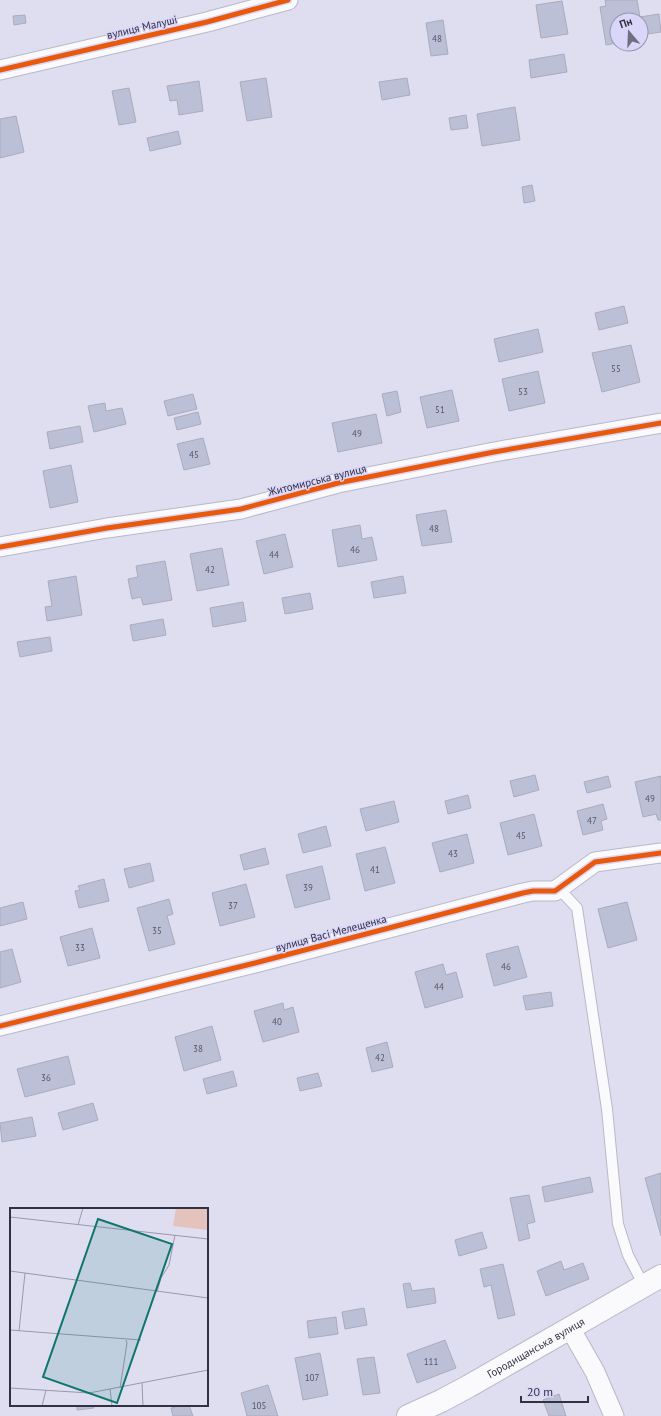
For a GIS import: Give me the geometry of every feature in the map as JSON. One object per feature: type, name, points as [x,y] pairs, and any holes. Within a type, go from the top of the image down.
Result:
[{"type":"street","name":"вулиця Малуші","points":[[0,70],[199,23],[288,0]]},
{"type":"street","name":"Житомирська вулиця","points":[[0,547],[107,528],[241,510],[338,483],[494,452],[661,423]]},
{"type":"street","points":[[555,891],[595,862],[661,853]]},
{"type":"street","name":"вулиця Васі Мелещенка","points":[[0,1026],[248,964],[523,892],[555,891]]},
{"type":"street","name":"Городищанська вулиця","points":[[408,1416],[469,1386],[653,1281]]},
{"type":"street","points":[[570,1328],[595,1372],[614,1416]]},
{"type":"lane","points":[[555,891],[563,893],[577,908],[607,1109],[618,1224],[628,1255],[653,1281]]},
{"type":"building","points":[[605,0],[637,0],[639,12],[609,12],[609,44],[606,45],[600,7],[606,6]]},
{"type":"building","points":[[562,1],[568,34],[541,38],[536,5]]},
{"type":"building","points":[[659,14],[661,32],[649,34],[649,16]]},
{"type":"building","points":[[25,15],[26,23],[14,25],[13,16]]},
{"type":"building","points":[[443,20],[448,54],[431,56],[426,23]]},
{"type":"building","points":[[564,54],[567,72],[531,78],[529,60]]},
{"type":"building","points":[[266,78],[272,117],[247,121],[240,82]]},
{"type":"building","points":[[407,78],[410,95],[382,100],[379,82]]},
{"type":"building","points":[[199,81],[203,111],[179,115],[177,100],[170,101],[167,86]]},
{"type":"building","points":[[129,88],[136,122],[119,125],[112,91]]},
{"type":"building","points":[[515,107],[520,140],[482,146],[477,114]]},
{"type":"building","points":[[466,115],[468,128],[451,130],[449,118]]},
{"type":"building","points":[[16,116],[24,152],[0,158],[0,119]]},
{"type":"building","points":[[178,131],[181,144],[150,151],[147,138]]},
{"type":"building","points":[[532,185],[535,201],[524,203],[522,187]]},
{"type":"building","points":[[624,306],[628,323],[599,330],[595,313]]},
{"type":"building","points":[[538,329],[543,352],[499,362],[494,339]]},
{"type":"building","points":[[631,345],[640,382],[602,392],[592,353]]},
{"type":"building","points":[[538,371],[545,403],[509,411],[502,379]]},
{"type":"building","points":[[452,390],[459,421],[427,428],[420,397]]},
{"type":"building","points":[[397,391],[401,412],[387,416],[382,394]]},
{"type":"building","points":[[193,394],[197,409],[168,416],[164,401]]},
{"type":"building","points":[[105,403],[106,411],[122,408],[126,424],[94,432],[88,406]]},
{"type":"building","points":[[198,412],[201,424],[177,430],[174,418]]},
{"type":"building","points":[[376,414],[382,443],[338,452],[332,423]]},
{"type":"building","points":[[80,426],[83,442],[50,449],[47,432]]},
{"type":"building","points":[[203,438],[210,464],[184,470],[177,444]]},
{"type":"building","points":[[71,465],[78,502],[50,508],[43,471]]},
{"type":"building","points":[[446,510],[452,542],[422,546],[416,515]]},
{"type":"building","points":[[360,525],[362,539],[372,537],[377,560],[338,567],[332,530]]},
{"type":"building","points":[[285,534],[293,567],[264,574],[256,541]]},
{"type":"building","points":[[222,548],[229,585],[197,591],[190,554]]},
{"type":"building","points":[[165,561],[172,600],[143,605],[141,597],[132,599],[128,579],[138,577],[136,566]]},
{"type":"building","points":[[76,576],[82,615],[47,621],[45,607],[52,606],[48,581]]},
{"type":"building","points":[[403,576],[406,593],[374,598],[371,582]]},
{"type":"building","points":[[310,593],[313,609],[285,614],[282,598]]},
{"type":"building","points":[[243,602],[246,621],[213,627],[210,608]]},
{"type":"building","points":[[163,619],[166,635],[133,641],[130,625]]},
{"type":"building","points":[[50,637],[52,651],[20,657],[17,642]]},
{"type":"building","points":[[535,775],[539,790],[514,797],[510,781]]},
{"type":"building","points":[[608,776],[611,787],[587,793],[584,782]]},
{"type":"building","points":[[661,776],[661,820],[658,820],[656,814],[643,817],[635,782]]},
{"type":"building","points":[[468,795],[471,808],[448,814],[445,801]]},
{"type":"building","points":[[394,801],[399,822],[366,831],[360,809]]},
{"type":"building","points":[[603,804],[607,819],[601,821],[603,830],[583,835],[577,811]]},
{"type":"building","points":[[534,814],[542,846],[508,855],[500,823]]},
{"type":"building","points":[[326,826],[331,846],[303,853],[298,834]]},
{"type":"building","points":[[467,834],[474,863],[440,872],[432,843]]},
{"type":"building","points":[[385,847],[395,883],[365,891],[356,854]]},
{"type":"building","points":[[265,848],[269,864],[244,870],[240,855]]},
{"type":"building","points":[[150,863],[154,881],[129,888],[124,869]]},
{"type":"building","points":[[322,866],[330,899],[295,908],[286,875]]},
{"type":"building","points":[[104,879],[109,901],[79,908],[75,891],[80,890],[78,886]]},
{"type":"building","points":[[246,884],[255,917],[220,926],[212,893]]},
{"type":"building","points":[[169,899],[173,914],[167,916],[175,944],[149,951],[137,908]]},
{"type":"building","points":[[23,902],[27,919],[0,926],[0,908]]},
{"type":"building","points":[[627,902],[637,940],[608,948],[598,909]]},
{"type":"building","points":[[92,928],[100,958],[68,966],[60,937]]},
{"type":"building","points":[[518,946],[527,977],[494,986],[486,954]]},
{"type":"building","points":[[12,949],[21,982],[0,988],[0,952]]},
{"type":"building","points":[[443,964],[446,975],[456,972],[463,997],[425,1008],[415,972]]},
{"type":"building","points":[[551,992],[553,1006],[526,1010],[523,996]]},
{"type":"building","points":[[283,1003],[284,1010],[293,1007],[299,1032],[263,1042],[254,1011]]},
{"type":"building","points":[[212,1026],[221,1060],[184,1071],[175,1037]]},
{"type":"building","points":[[387,1042],[393,1067],[372,1072],[366,1048]]},
{"type":"building","points":[[68,1056],[75,1084],[25,1097],[17,1069]]},
{"type":"building","points":[[233,1071],[237,1086],[207,1094],[203,1079]]},
{"type":"building","points":[[318,1073],[322,1086],[300,1091],[297,1078]]},
{"type":"building","points":[[93,1103],[98,1120],[63,1130],[58,1113]]},
{"type":"building","points":[[32,1117],[36,1136],[2,1142],[0,1123]]},
{"type":"building","points":[[661,1173],[661,1236],[645,1178]]},
{"type":"building","points":[[590,1177],[593,1192],[545,1202],[542,1187]]},
{"type":"building","points":[[529,1195],[535,1222],[527,1224],[530,1238],[519,1241],[510,1198]]},
{"type":"building","points":[[482,1232],[487,1248],[459,1256],[455,1240]]},
{"type":"building","points":[[561,1261],[564,1270],[583,1263],[589,1279],[546,1296],[537,1271]]},
{"type":"building","points":[[503,1264],[515,1315],[498,1319],[491,1285],[484,1287],[480,1269]]},
{"type":"building","points":[[410,1283],[412,1291],[434,1288],[436,1303],[407,1308],[403,1284]]},
{"type":"building","points":[[364,1308],[367,1325],[345,1329],[342,1312]]},
{"type":"building","points":[[336,1317],[338,1334],[309,1338],[307,1321]]},
{"type":"building","points":[[445,1340],[456,1368],[417,1383],[407,1354]]},
{"type":"building","points":[[320,1353],[328,1395],[303,1400],[295,1358]]},
{"type":"building","points":[[374,1357],[380,1393],[363,1395],[357,1359]]},
{"type":"building","points":[[268,1385],[278,1416],[247,1416],[241,1393]]},
{"type":"building","points":[[559,1394],[566,1416],[549,1416],[543,1400]]},
{"type":"building","points":[[77,1406],[93,1406],[94,1408],[77,1410]]},
{"type":"building","points":[[189,1406],[193,1416],[173,1416],[171,1408]]},
{"type":"cycle path","points":[[0,70],[207,22],[288,0]]},
{"type":"cycle path","points":[[0,547],[107,528],[241,509],[338,483],[494,452],[661,423]]},
{"type":"cycle path","points":[[0,1026],[255,963],[523,893],[533,891],[555,891],[595,862],[661,853]]}]
